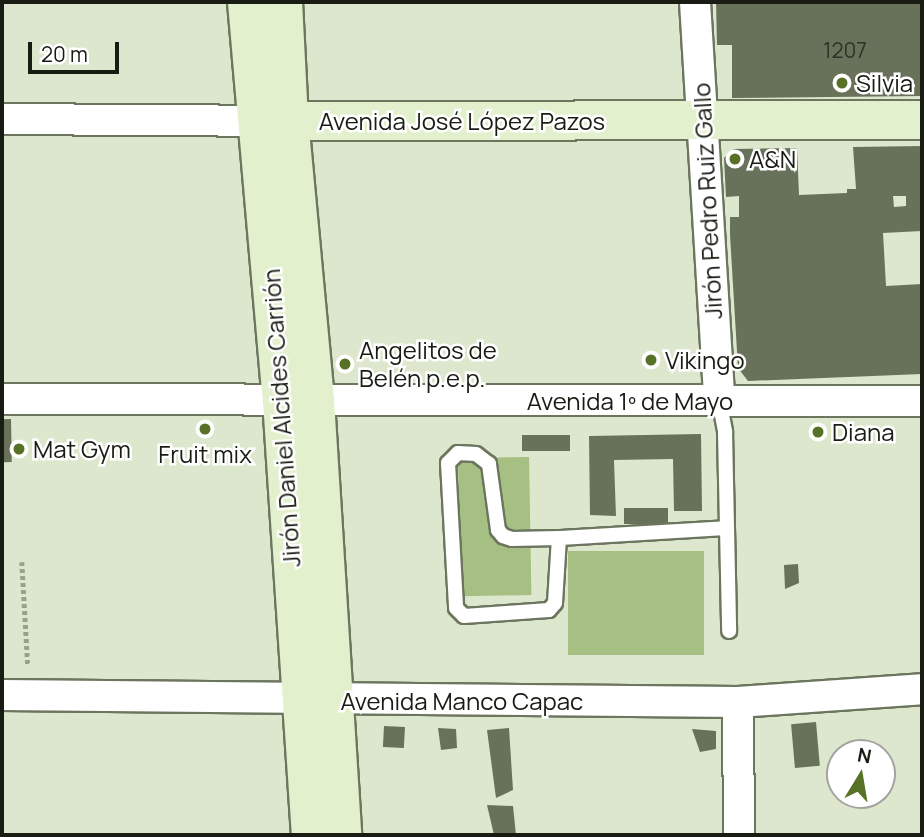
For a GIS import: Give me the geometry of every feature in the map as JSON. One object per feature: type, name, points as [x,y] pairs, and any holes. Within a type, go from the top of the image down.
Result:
[{"type":"street","name":"Jirón Daniel Alcides Carrión","points":[[247,2],[273,120],[298,401],[318,701],[342,835]]},
{"type":"street","name":"Jirón Daniel Alcides Carrión","points":[[273,120],[283,2]]},
{"type":"street","name":"Jirón Pedro Ruiz Gallo","points":[[695,2],[719,400]]},
{"type":"street","name":"Avenida José López Pazos","points":[[2,119],[922,120]]},
{"type":"street","name":"Avenida 1º de Mayo","points":[[2,400],[922,401]]},
{"type":"street","name":"Avenida Manco Capac","points":[[15,695],[318,701],[738,702],[922,689]]},
{"type":"street","name":"Jirón Daniel Alcides Carrión","points":[[311,835],[318,701]]},
{"type":"street","points":[[738,702],[739,835]]},
{"type":"lane","points":[[719,400],[726,432],[729,631]]},
{"type":"lane","points":[[559,538],[555,603],[549,610],[459,614],[456,608],[448,463],[458,453],[475,454],[489,464],[498,530],[503,536],[512,539],[727,528]]},
{"type":"path","points":[[15,695],[22,562]]},
{"type":"green space","points":[[529,457],[531,595],[460,596],[458,458]]},
{"type":"green space","points":[[568,551],[704,551],[704,655],[568,655]]},
{"type":"building","points":[[716,2],[922,2],[922,96],[732,98],[732,45],[717,45]]},
{"type":"building","points":[[922,146],[922,231],[883,233],[886,286],[922,284],[922,374],[748,381],[738,368],[730,235],[730,217],[739,217],[739,196],[726,197],[724,158],[734,149],[797,148],[799,195],[847,193],[847,189],[856,189],[853,147]],"holes":[[[893,196],[906,196],[906,206],[894,207]]]},
{"type":"building","points":[[2,419],[11,419],[12,462],[3,462]]},
{"type":"building","points":[[701,434],[702,511],[674,511],[673,459],[614,460],[616,516],[590,515],[589,436]]},
{"type":"building","points":[[522,435],[570,435],[570,451],[522,451]]},
{"type":"building","points":[[624,508],[668,508],[668,524],[624,524]]},
{"type":"building","points":[[798,564],[799,583],[785,589],[784,565]]},
{"type":"building","points":[[816,722],[820,766],[795,768],[791,724]]},
{"type":"building","points":[[384,726],[405,727],[404,748],[383,747]]},
{"type":"building","points":[[438,728],[456,729],[457,748],[441,750]]},
{"type":"building","points":[[509,728],[513,790],[496,798],[487,730]]},
{"type":"building","points":[[692,729],[716,731],[716,749],[700,752]]},
{"type":"building","points":[[487,805],[513,806],[516,835],[494,835]]},
{"type":"place","name":"Silvia","points":[[842,83]]},
{"type":"place","name":"A&N","points":[[735,159]]},
{"type":"place","name":"Vikingo","points":[[651,360]]},
{"type":"place","name":"Angelitos de Belén p.e.p.","points":[[345,364]]},
{"type":"place","name":"Fruit mix","points":[[205,429]]},
{"type":"place","name":"Diana","points":[[818,432]]},
{"type":"place","name":"Mat Gym","points":[[19,449]]}]
